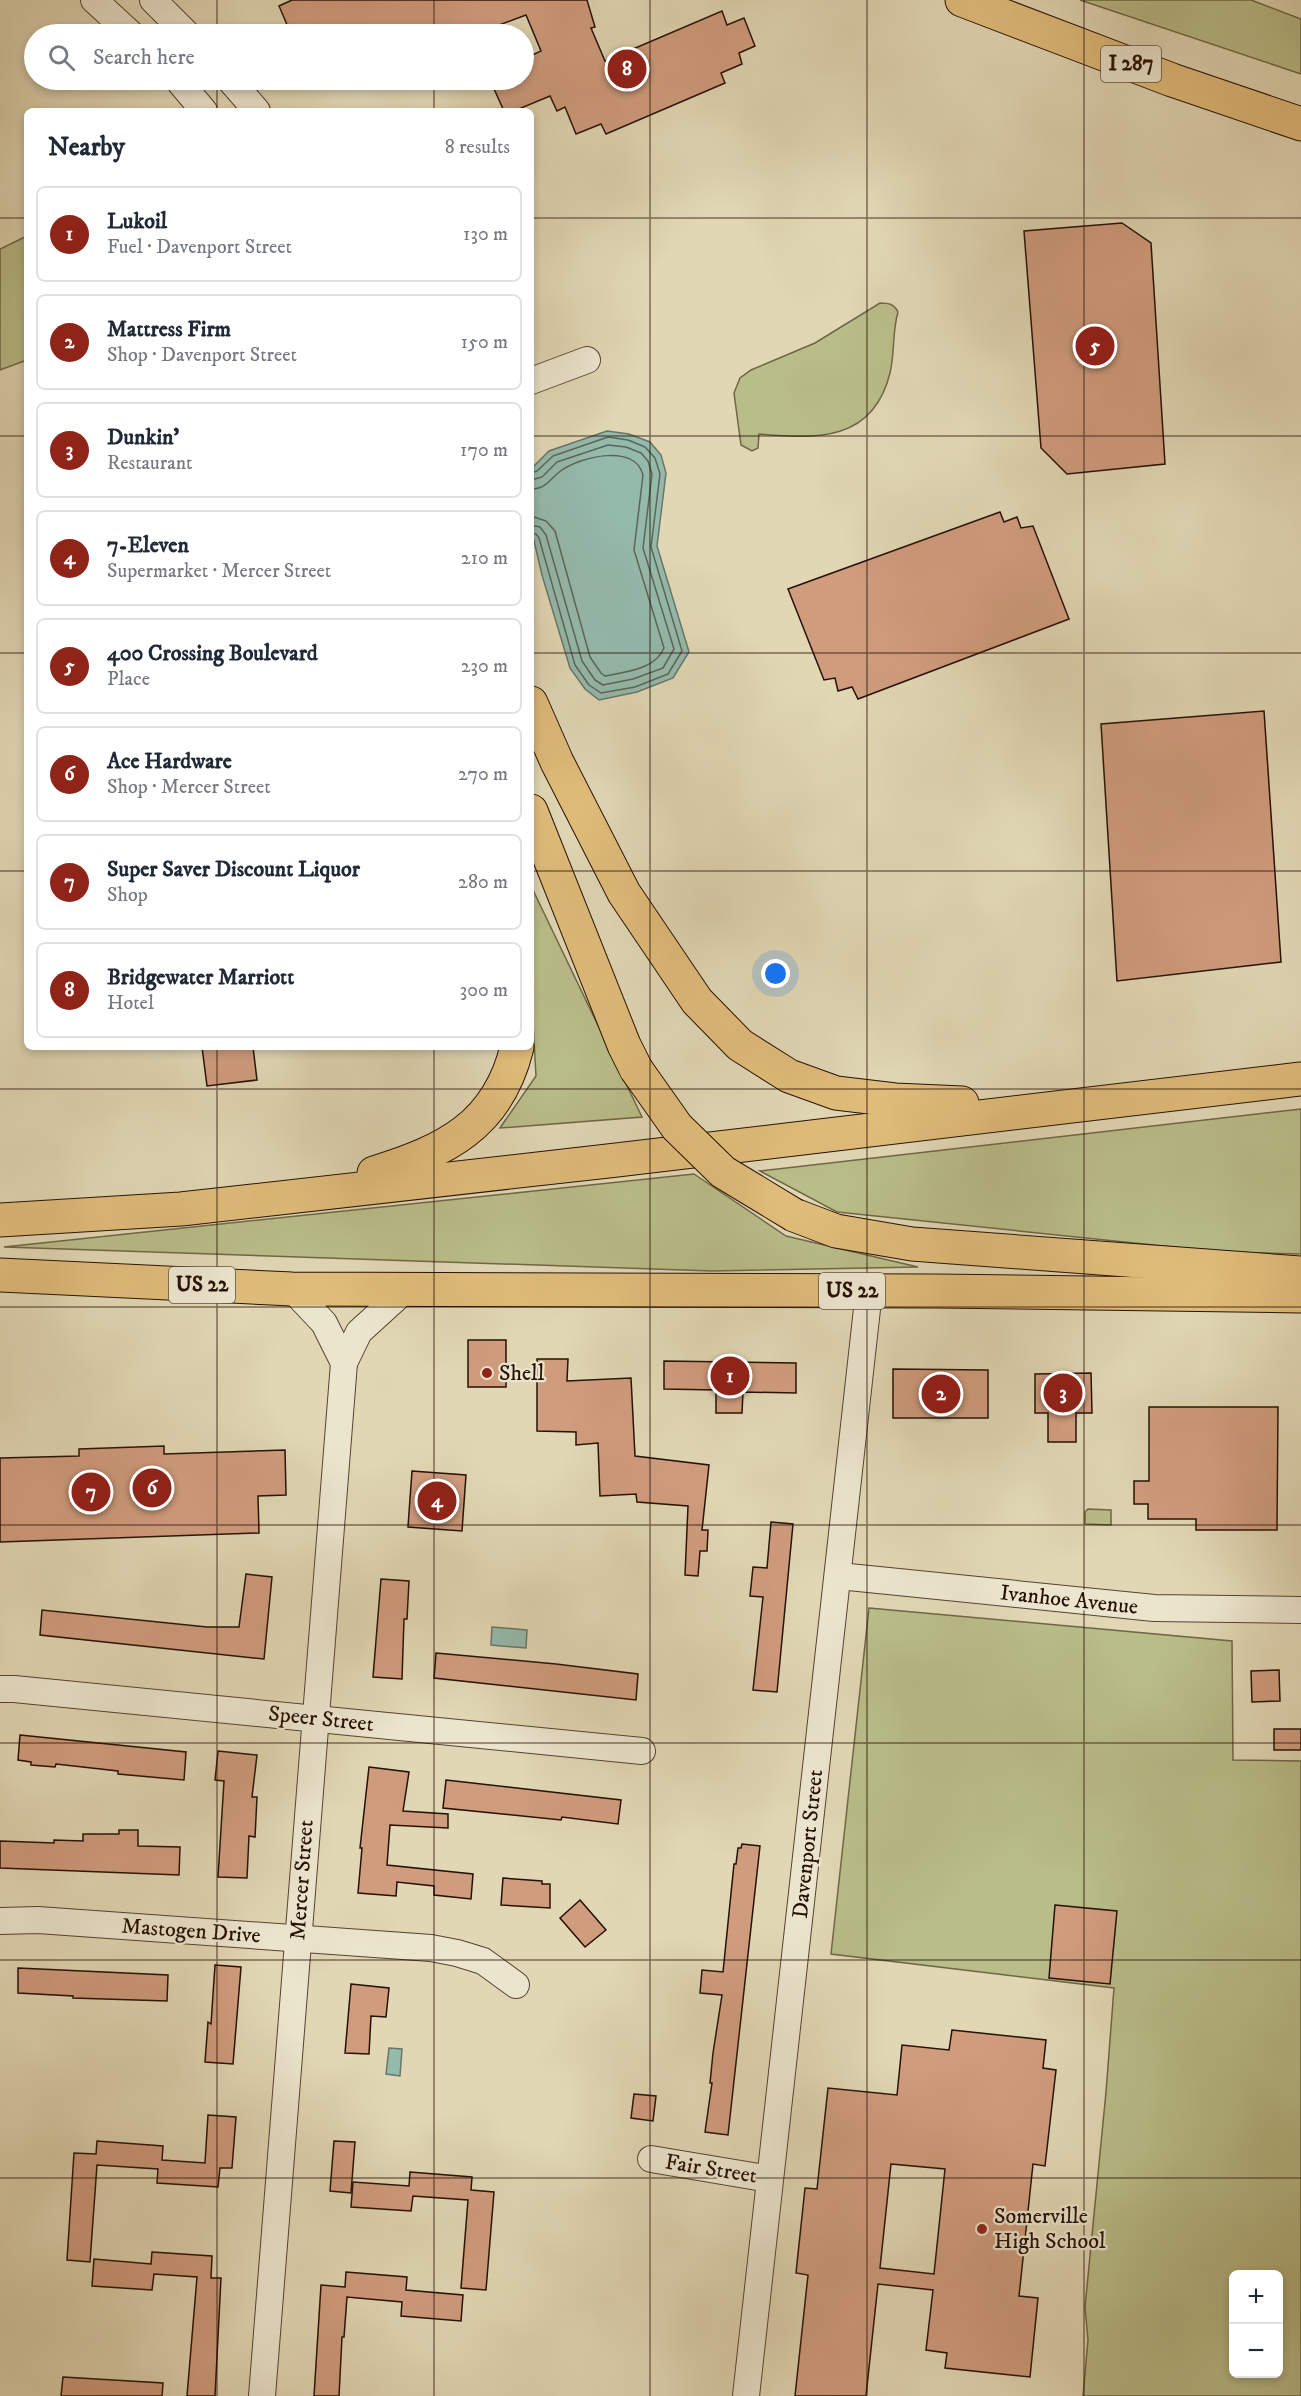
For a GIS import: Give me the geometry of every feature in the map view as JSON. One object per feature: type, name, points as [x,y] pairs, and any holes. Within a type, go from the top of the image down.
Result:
[{"type":"highway","name":"I 287","points":[[962,0],[1172,80],[1301,124]]},
{"type":"highway","points":[[534,710],[556,762],[624,893],[697,1001],[740,1045],[789,1076],[836,1093],[895,1100],[1051,1108]]},
{"type":"highway","points":[[534,819],[620,1035],[636,1068],[677,1127],[723,1172],[794,1215],[836,1231],[912,1244],[1301,1273]]},
{"type":"highway","points":[[297,1196],[418,1159],[457,1139],[479,1119],[496,1097],[511,1069],[516,1050]]},
{"type":"highway","points":[[0,1220],[170,1210],[1301,1079]]},
{"type":"highway","name":"US 22","points":[[5,1278],[404,1291],[869,1291],[1301,1296]]},
{"type":"street","points":[[94,0],[120,24]]},
{"type":"street","points":[[153,0],[177,24]]},
{"type":"street","points":[[186,90],[201,108]]},
{"type":"street","points":[[239,90],[254,108]]},
{"type":"street","points":[[534,380],[587,360]]},
{"type":"street","points":[[292,1289],[324,1323],[344,1364]]},
{"type":"street","name":"Mercer Street","points":[[262,2396],[344,1364],[359,1332],[404,1291]]},
{"type":"street","name":"Davenport Street","points":[[746,2396],[869,1291]]},
{"type":"street","name":"Ivanhoe Avenue","points":[[838,1576],[1154,1608],[1301,1610]]},
{"type":"street","name":"Speer Street","points":[[0,1689],[642,1751]]},
{"type":"street","name":"Mastogen Drive","points":[[0,1921],[38,1920],[431,1948],[483,1961],[516,1985]]},
{"type":"street","name":"Fair Street","points":[[651,2159],[770,2179]]},
{"type":"green space","points":[[1080,0],[1251,0],[1301,19],[1301,74]]},
{"type":"green space","points":[[24,237],[24,361],[0,370],[0,249]]},
{"type":"green space","points":[[880,303],[891,304],[898,312],[890,373],[882,396],[871,412],[856,424],[840,431],[802,436],[759,434],[758,448],[752,451],[741,445],[734,393],[740,378],[751,370],[815,343]]},
{"type":"green space","points":[[534,892],[642,1117],[500,1128],[536,1076]]},
{"type":"green space","points":[[1301,1109],[1301,1254],[1221,1252],[837,1212],[760,1171]]},
{"type":"green space","points":[[694,1174],[786,1236],[918,1267],[712,1271],[4,1247]]},
{"type":"green space","points":[[1088,1509],[1111,1510],[1111,1525],[1085,1524],[1085,1512]]},
{"type":"green space","points":[[869,1608],[1232,1641],[1233,1760],[1301,1761],[1301,2396],[1083,2396],[1088,2340],[1085,2307],[1114,1988],[831,1954]]},
{"type":"water","points":[[607,431],[629,434],[650,442],[661,455],[666,473],[657,546],[689,652],[673,678],[637,692],[599,700],[585,689],[570,668],[534,541],[534,466],[549,451]]},
{"type":"water","points":[[492,1627],[527,1630],[526,1648],[491,1645]]},
{"type":"water","points":[[389,2048],[402,2049],[400,2076],[386,2074]]},
{"type":"building","points":[[292,0],[587,0],[595,27],[591,28],[605,61],[722,11],[727,25],[744,18],[755,46],[739,53],[742,64],[721,73],[725,83],[606,134],[601,124],[576,134],[565,107],[557,111],[550,96],[521,108],[503,108],[495,90],[534,90],[534,54],[541,51],[534,34],[534,24],[530,24],[526,15],[502,24],[287,24],[279,6]]},
{"type":"building","points":[[1122,223],[1151,243],[1165,464],[1067,474],[1041,448],[1024,231]]},
{"type":"building","points":[[1000,512],[1004,522],[1017,517],[1021,528],[1033,526],[1069,619],[858,699],[852,687],[838,691],[835,678],[824,680],[788,589]]},
{"type":"building","points":[[1264,711],[1281,962],[1117,981],[1101,724]]},
{"type":"building","points":[[202,1050],[253,1050],[257,1080],[207,1086]]},
{"type":"building","name":"Shell","points":[[468,1340],[506,1340],[506,1387],[468,1387]]},
{"type":"building","points":[[537,1359],[568,1359],[567,1381],[631,1378],[635,1456],[709,1465],[702,1530],[708,1530],[707,1551],[700,1551],[698,1576],[685,1575],[688,1506],[637,1502],[636,1494],[600,1496],[598,1443],[576,1445],[576,1432],[537,1431]]},
{"type":"building","points":[[664,1361],[796,1363],[796,1393],[743,1392],[742,1413],[716,1413],[716,1390],[664,1389]]},
{"type":"building","points":[[893,1369],[988,1370],[988,1418],[893,1418]]},
{"type":"building","points":[[1091,1373],[1092,1413],[1076,1413],[1076,1442],[1048,1442],[1048,1413],[1035,1413],[1035,1374]]},
{"type":"building","points":[[1149,1407],[1278,1407],[1277,1530],[1196,1530],[1196,1519],[1148,1519],[1148,1504],[1134,1504],[1134,1481],[1149,1481]]},
{"type":"building","points":[[164,1446],[164,1454],[285,1450],[286,1495],[258,1496],[259,1533],[0,1542],[0,1458],[79,1456],[79,1449]]},
{"type":"building","points":[[412,1471],[466,1475],[462,1531],[408,1527]]},
{"type":"building","points":[[771,1522],[793,1524],[777,1692],[753,1690],[763,1597],[750,1596],[753,1567],[767,1568]]},
{"type":"building","points":[[246,1574],[272,1577],[264,1659],[40,1635],[42,1610],[207,1627],[239,1627]]},
{"type":"building","points":[[381,1579],[409,1581],[407,1619],[404,1619],[402,1679],[373,1677]]},
{"type":"building","points":[[436,1653],[638,1674],[636,1700],[434,1678]]},
{"type":"building","points":[[1279,1670],[1280,1701],[1252,1702],[1251,1671]]},
{"type":"building","points":[[1274,1729],[1301,1729],[1301,1750],[1274,1750]]},
{"type":"building","points":[[20,1735],[186,1752],[184,1780],[118,1774],[118,1771],[56,1764],[55,1767],[31,1765],[31,1762],[18,1760]]},
{"type":"building","points":[[218,1751],[257,1755],[252,1797],[257,1797],[255,1837],[249,1836],[247,1878],[218,1877],[224,1781],[215,1780]]},
{"type":"building","points":[[369,1767],[409,1772],[403,1811],[448,1814],[448,1828],[390,1825],[387,1865],[473,1874],[471,1899],[434,1895],[434,1886],[397,1882],[396,1896],[358,1893],[362,1848],[360,1848]]},
{"type":"building","points":[[446,1780],[621,1800],[618,1824],[562,1817],[561,1820],[443,1808]]},
{"type":"building","points":[[119,1830],[138,1830],[138,1846],[180,1847],[179,1875],[0,1868],[0,1841],[54,1843],[54,1840],[83,1841],[83,1834],[119,1834]]},
{"type":"building","points":[[742,1844],[760,1846],[728,2135],[705,2132],[722,1995],[700,1993],[702,1970],[723,1972],[734,1864],[736,1864],[738,1848],[741,1848]]},
{"type":"building","points":[[503,1878],[542,1881],[542,1884],[550,1884],[550,1908],[501,1905]]},
{"type":"building","points":[[580,1900],[606,1930],[585,1947],[560,1918]]},
{"type":"building","points":[[1055,1905],[1117,1911],[1110,1984],[1049,1978]]},
{"type":"building","points":[[215,1965],[241,1967],[233,2064],[205,2062],[208,2022],[211,2024]]},
{"type":"building","points":[[18,1968],[168,1975],[167,2001],[73,1998],[73,1996],[18,1993]]},
{"type":"building","points":[[351,1984],[389,1988],[386,2017],[371,2016],[369,2054],[345,2053]]},
{"type":"building","name":"Somerville High School","points":[[952,2030],[1046,2040],[1043,2068],[1056,2070],[1045,2166],[1033,2164],[1019,2296],[1038,2298],[1030,2377],[945,2368],[947,2353],[926,2350],[933,2290],[878,2284],[866,2396],[795,2396],[808,2275],[796,2273],[805,2188],[817,2189],[828,2088],[897,2095],[902,2045],[949,2050]],"holes":[[[891,2164],[945,2169],[934,2274],[880,2268]]]},
{"type":"building","points":[[634,2094],[656,2096],[653,2121],[631,2118]]},
{"type":"building","points":[[208,2115],[236,2117],[232,2168],[220,2168],[218,2187],[157,2183],[158,2169],[97,2165],[90,2262],[67,2260],[74,2153],[96,2154],[97,2141],[163,2146],[162,2160],[205,2163]]},
{"type":"building","points":[[334,2141],[355,2142],[351,2193],[330,2191]]},
{"type":"building","points":[[410,2172],[472,2177],[471,2190],[494,2192],[486,2290],[461,2288],[468,2200],[413,2196],[411,2211],[351,2207],[353,2182],[409,2186]]},
{"type":"building","points":[[152,2252],[212,2256],[211,2278],[221,2278],[215,2396],[187,2396],[197,2277],[154,2274],[152,2290],[92,2286],[94,2259],[151,2264]]},
{"type":"building","points":[[346,2272],[407,2277],[406,2290],[463,2295],[461,2321],[401,2316],[402,2302],[347,2297],[339,2396],[314,2396],[321,2285],[345,2287]]},
{"type":"building","points":[[63,2377],[163,2383],[162,2396],[61,2396]]},
{"type":"place","name":"Bridgewater Marriott","points":[[627,69]]},
{"type":"place","name":"400 Crossing Boulevard","points":[[1095,346]]},
{"type":"place","name":"Shell","points":[[487,1373]]},
{"type":"place","name":"Lukoil","points":[[730,1376]]},
{"type":"place","name":"Dunkin'","points":[[1063,1393]]},
{"type":"place","name":"Mattress Firm","points":[[941,1394]]},
{"type":"place","name":"Ace Hardware","points":[[152,1488]]},
{"type":"place","name":"Super Saver Discount Liquor","points":[[91,1492]]},
{"type":"place","name":"7-Eleven","points":[[437,1501]]},
{"type":"place","name":"Somerville High School","points":[[982,2229]]}]
